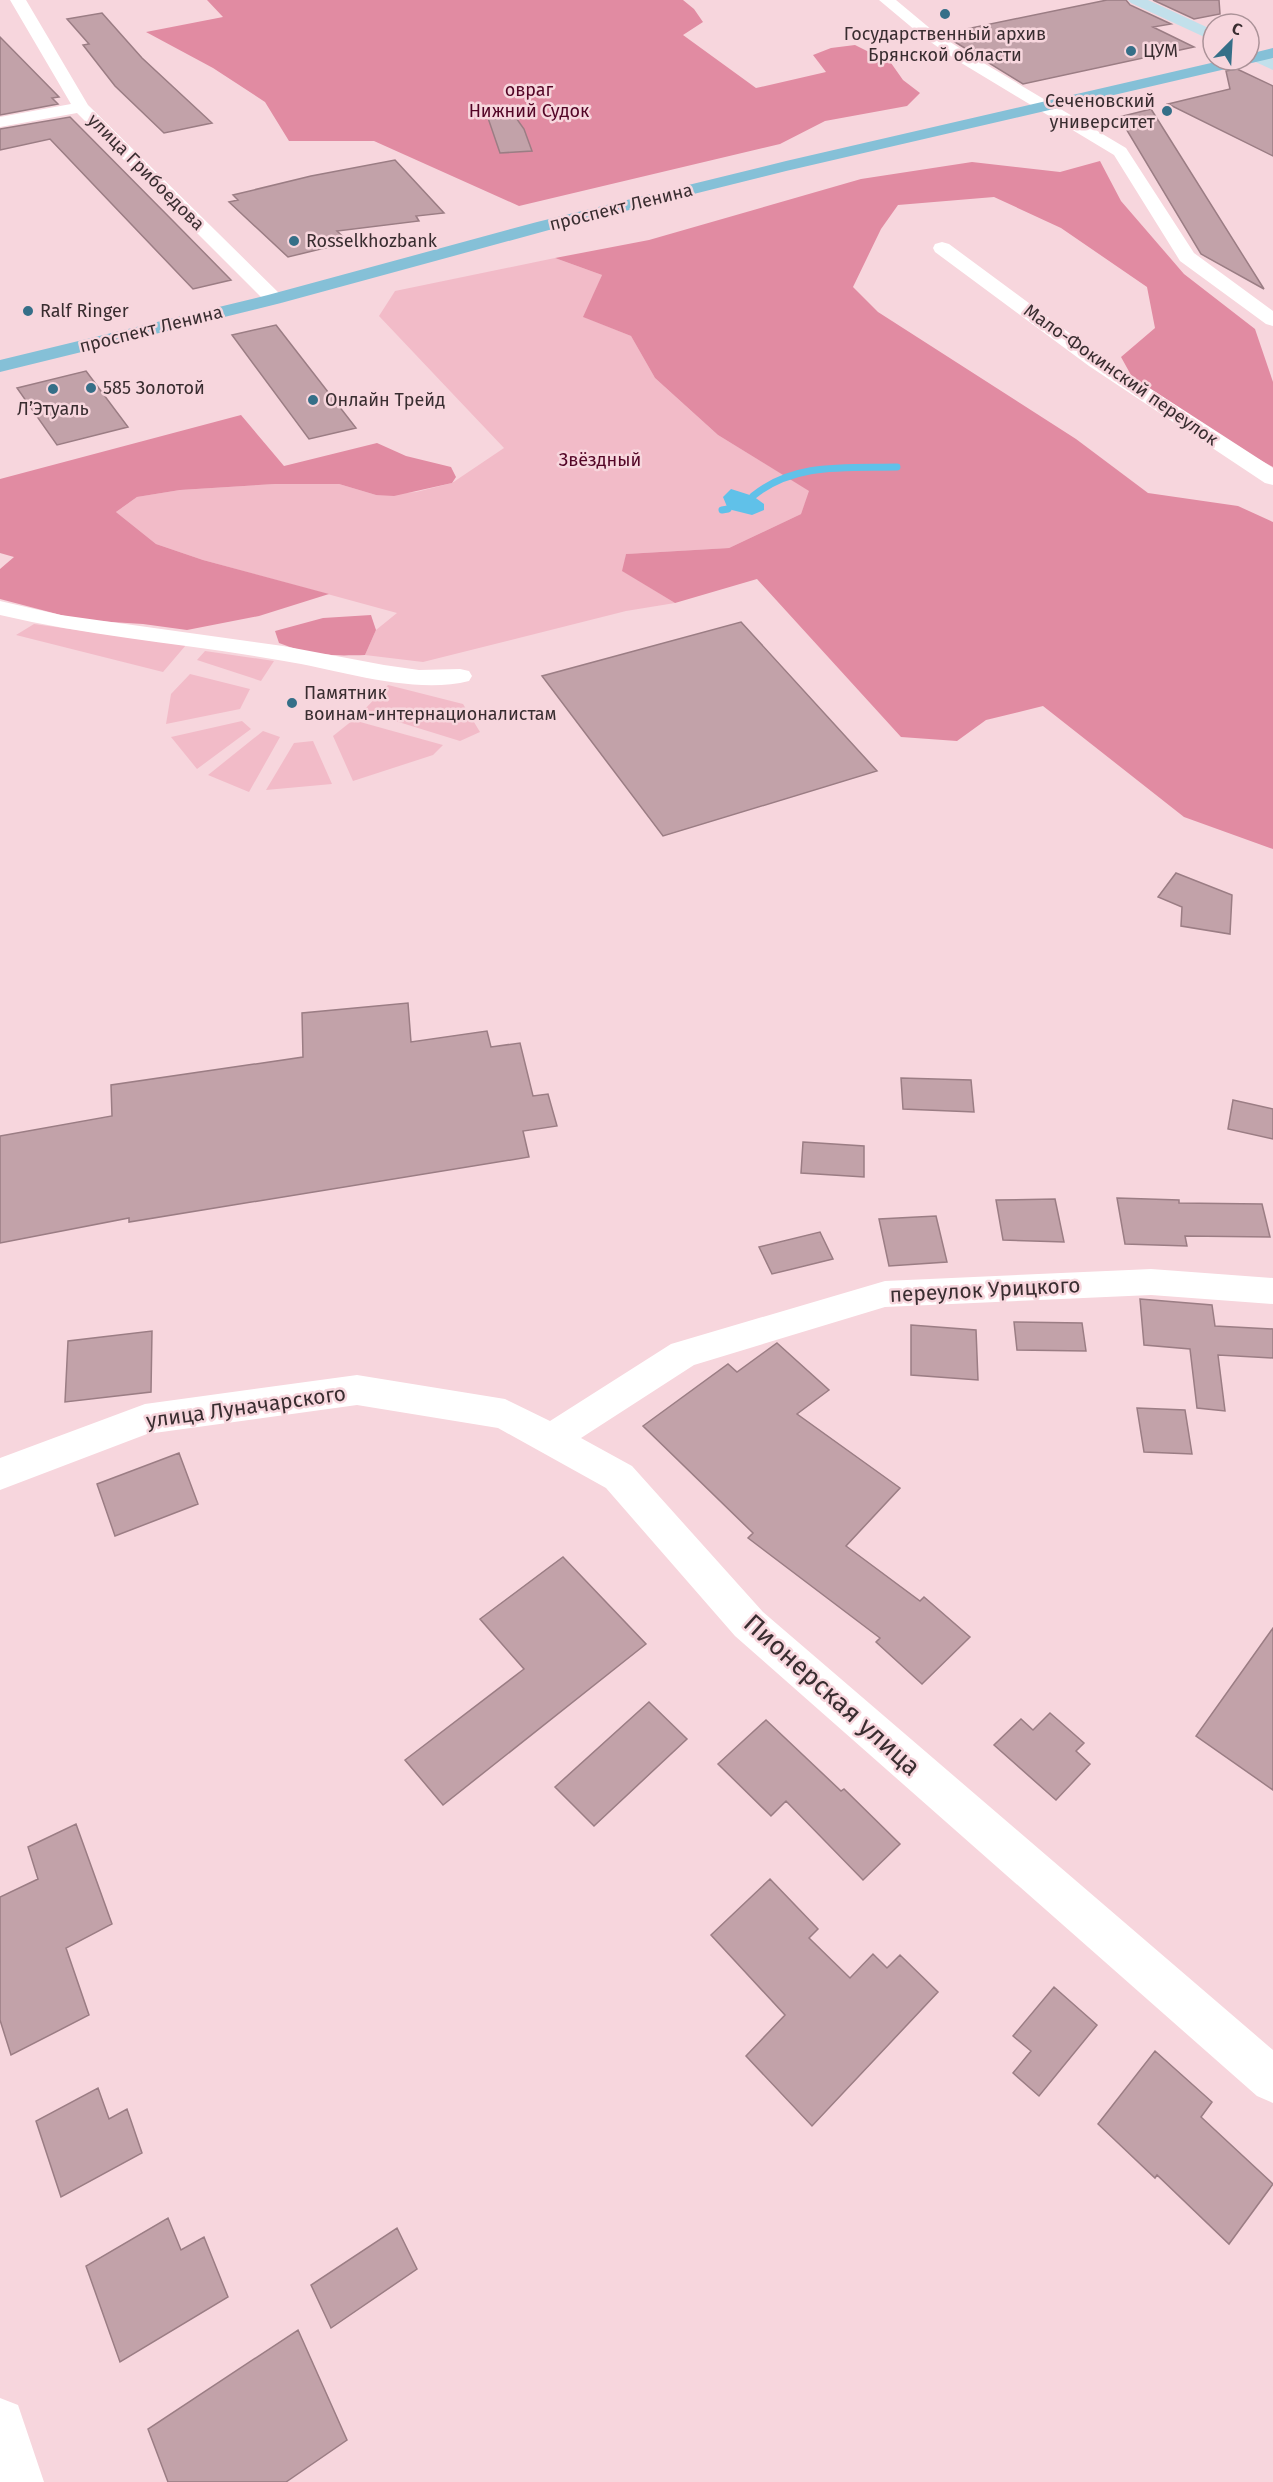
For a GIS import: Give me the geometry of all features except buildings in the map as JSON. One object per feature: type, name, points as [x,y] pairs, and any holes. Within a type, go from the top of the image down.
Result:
[{"type":"main road","points":[[1136,0],[1201,30]]},
{"type":"main road","name":"проспект Ленина","points":[[0,366],[274,299],[566,220],[1201,69]]},
{"type":"street","name":"улица Грибоедова","points":[[18,0],[69,83],[81,107],[274,299]]},
{"type":"street","points":[[887,0],[927,33],[964,58],[1120,152],[1187,257],[1273,320]]},
{"type":"street","points":[[0,122],[81,107]]},
{"type":"street","name":"Мало-Фокинский переулок","points":[[942,248],[1004,291],[1096,362],[1273,478]]},
{"type":"street","points":[[11,611],[61,622],[283,653],[396,674],[419,677],[460,676]]},
{"type":"street","name":"переулок Урицкого","points":[[551,1439],[683,1354],[885,1294],[1151,1282],[1273,1291]]},
{"type":"street","name":"Пионерская улица","points":[[357,1390],[505,1414],[619,1477],[748,1624],[1273,2080]]},
{"type":"street","name":"улица Луначарского","points":[[0,1474],[145,1419],[357,1390]]},
{"type":"street","points":[[0,2423],[19,2482]]},
{"type":"green space","name":"овраг Нижний Судок","points":[[207,0],[683,0],[694,9],[703,22],[683,35],[756,88],[826,72],[813,55],[831,48],[855,45],[891,63],[903,80],[920,93],[907,106],[825,121],[780,144],[519,206],[374,141],[289,141],[265,102],[213,68],[146,32],[223,17]]},
{"type":"green space","points":[[1100,161],[1121,201],[1184,274],[1255,329],[1273,382],[1273,467],[1190,422],[1136,384],[1121,357],[1155,328],[1147,287],[1061,228],[994,197],[898,205],[881,229],[853,287],[878,312],[1076,439],[1148,493],[1238,506],[1273,522],[1273,849],[1184,817],[1043,706],[986,720],[957,741],[901,737],[757,579],[675,603],[622,571],[626,554],[729,548],[801,514],[809,491],[718,435],[655,378],[631,336],[583,317],[602,275],[555,258],[649,240],[861,179],[972,162],[1060,172]]},
{"type":"green space","name":"Звёздный","points":[[555,258],[602,275],[584,317],[631,336],[655,378],[718,435],[810,491],[801,514],[729,548],[626,554],[623,571],[675,603],[626,611],[423,662],[365,655],[376,630],[397,613],[203,560],[156,544],[116,512],[137,497],[180,490],[275,484],[339,484],[376,495],[416,492],[452,483],[504,448],[379,316],[395,291]]},
{"type":"green space","points":[[241,415],[284,466],[377,443],[406,456],[451,467],[456,477],[452,483],[394,496],[376,495],[339,484],[275,484],[180,490],[137,497],[116,512],[156,544],[203,560],[329,594],[259,616],[187,630],[143,624],[80,620],[0,599],[0,569],[14,557],[0,553],[0,479]]},
{"type":"green space","points":[[371,615],[376,630],[365,655],[312,653],[279,643],[275,631],[323,618]]},
{"type":"green space","points":[[34,624],[186,645],[163,672],[16,635]]},
{"type":"green space","points":[[205,651],[274,661],[261,681],[197,660]]},
{"type":"green space","points":[[190,674],[250,689],[240,709],[166,724],[171,694]]},
{"type":"green space","points":[[388,685],[463,704],[480,732],[460,741],[363,711]]},
{"type":"green space","points":[[353,720],[443,745],[433,755],[353,781],[333,736]]},
{"type":"green space","points":[[242,721],[251,729],[197,769],[171,737]]},
{"type":"green space","points":[[263,731],[280,737],[249,792],[208,775]]},
{"type":"green space","points":[[313,741],[332,784],[266,790],[294,743]]},
{"type":"water","points":[[731,489],[753,496],[764,504],[764,510],[752,515],[728,509],[723,497]]},
{"type":"waterway","points":[[753,496],[769,485],[803,472],[840,468],[897,467]]},
{"type":"waterway","points":[[722,510],[728,509]]},
{"type":"place","name":"Государственный архив Брянской области","points":[[945,14]]},
{"type":"place","name":"ЦУМ","points":[[1131,51]]},
{"type":"place","name":"Сеченовский университет","points":[[1167,111]]},
{"type":"place","name":"Rosselkhozbank","points":[[294,241]]},
{"type":"place","name":"Ralf Ringer","points":[[28,311]]},
{"type":"place","name":"585 Золотой","points":[[91,388]]},
{"type":"place","name":"Л’Этуаль","points":[[53,389]]},
{"type":"place","name":"Онлайн Трейд","points":[[313,400]]},
{"type":"place","name":"Памятник воинам-интернационалистам","points":[[292,703]]}]
